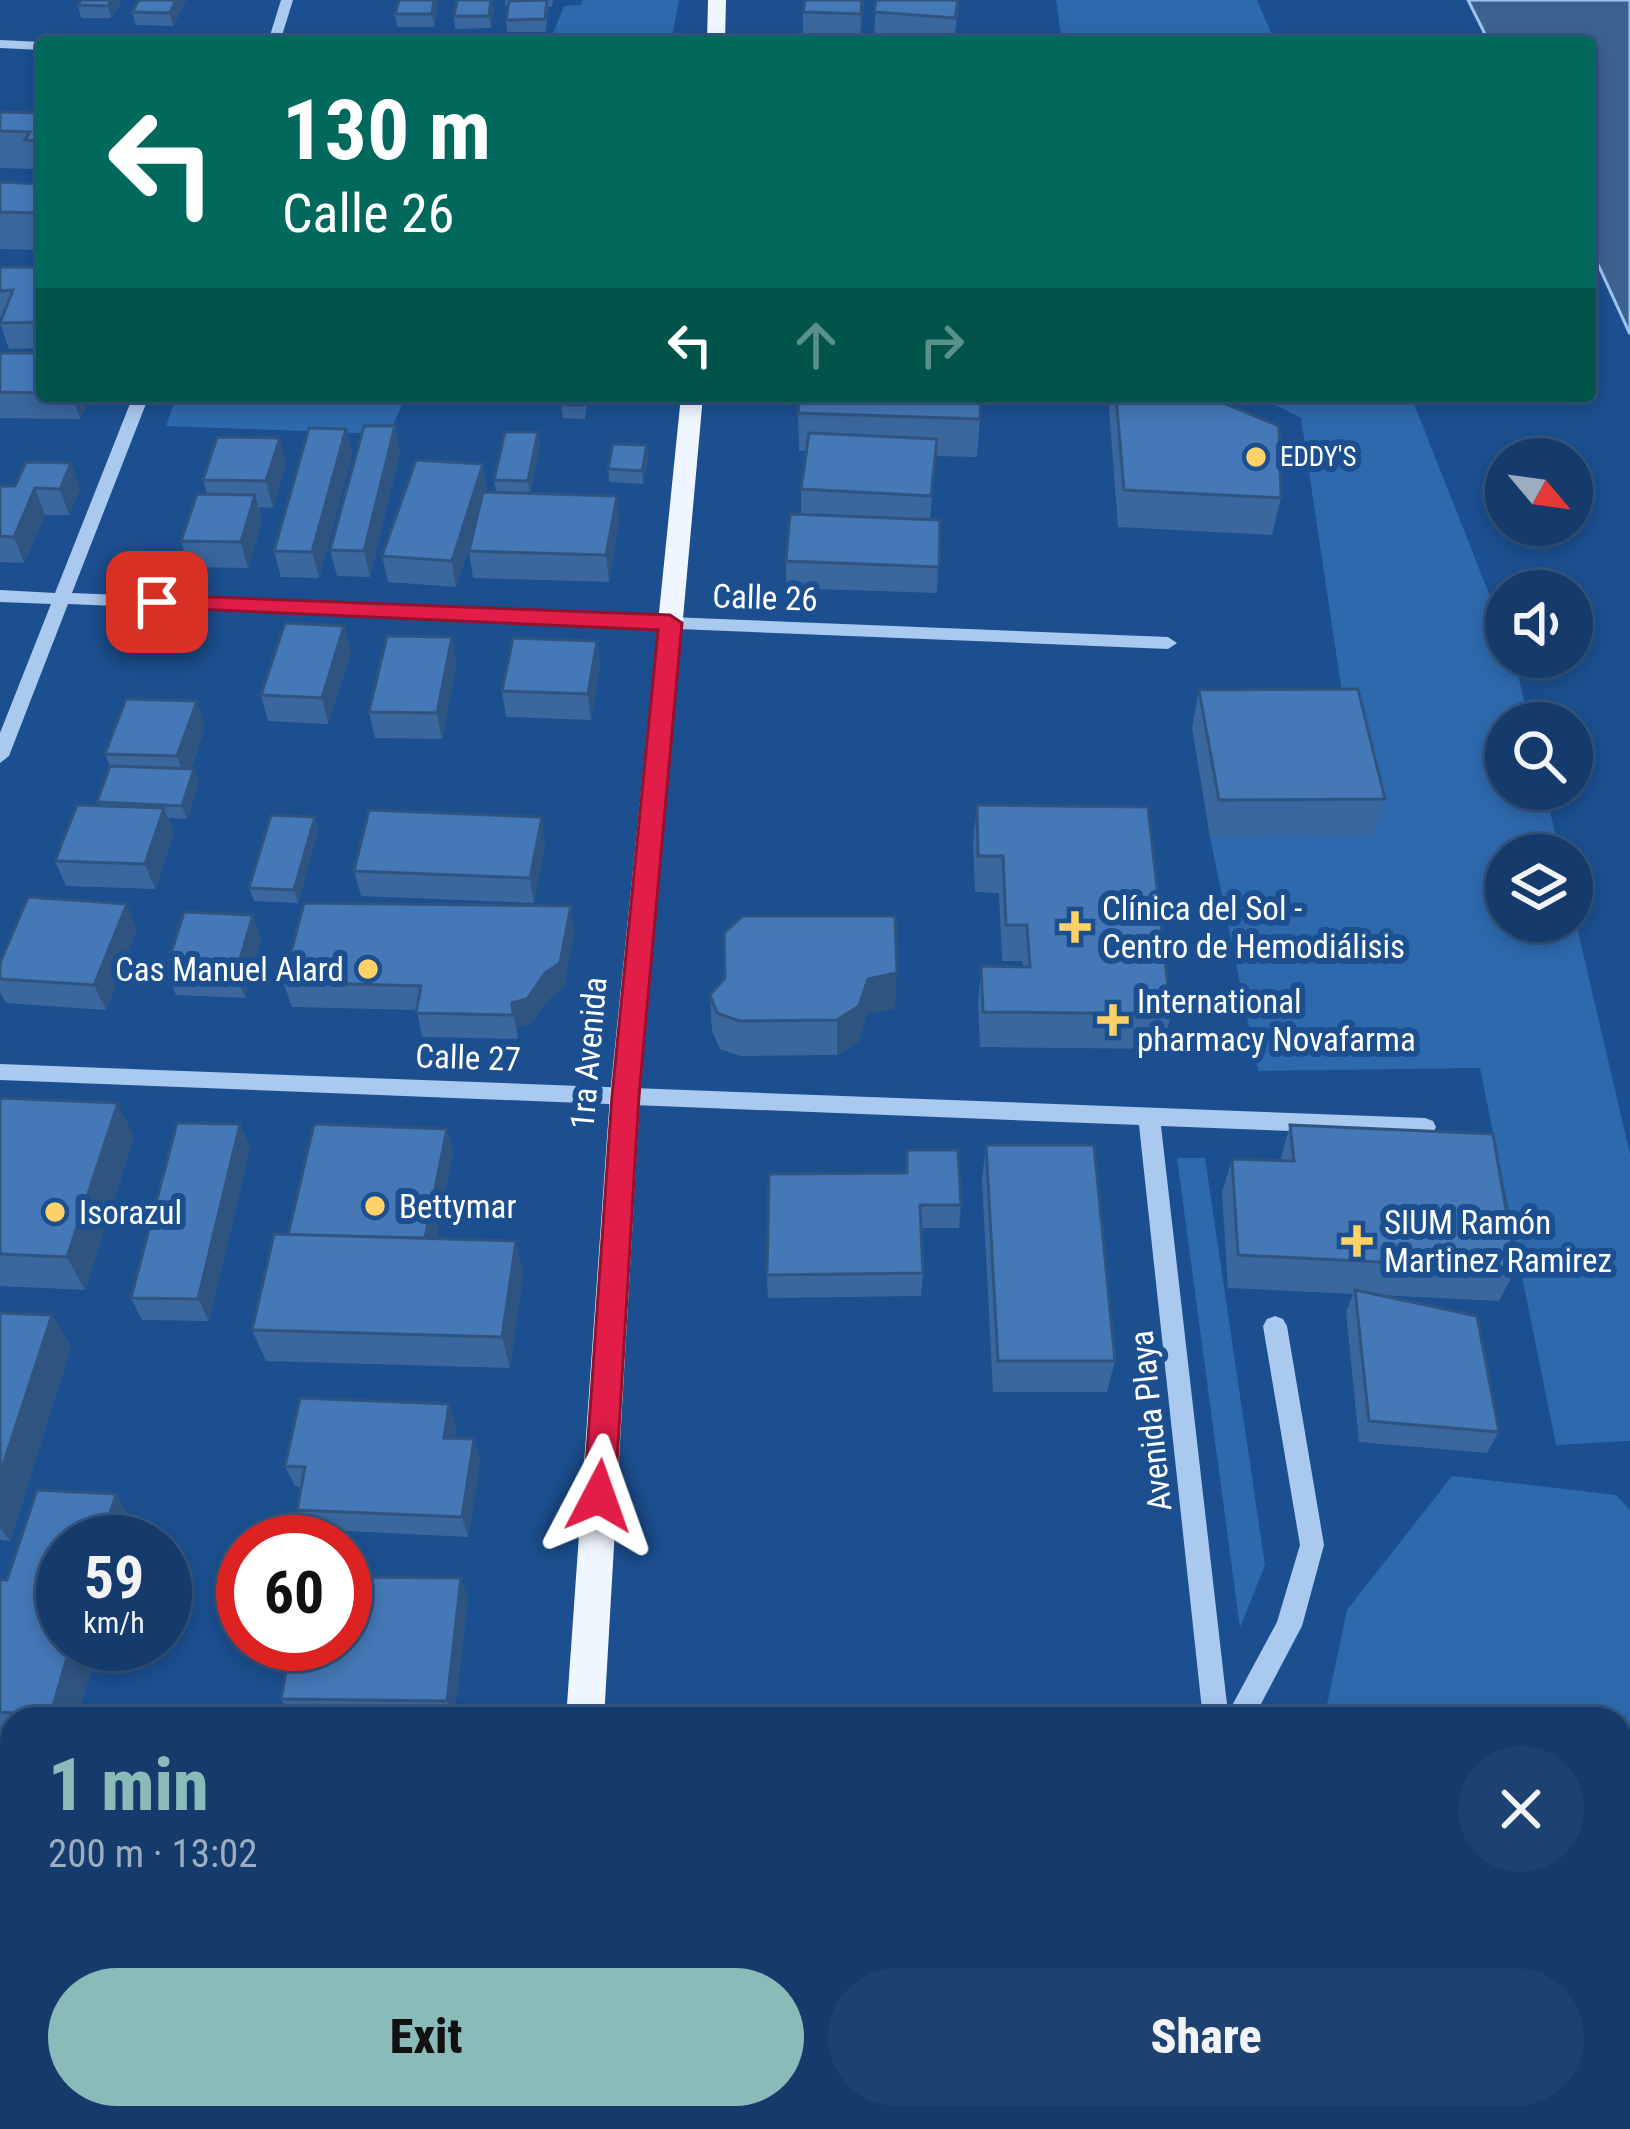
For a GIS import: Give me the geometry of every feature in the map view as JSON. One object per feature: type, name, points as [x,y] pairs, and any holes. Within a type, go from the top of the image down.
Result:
[{"type":"main road","points":[[716,36],[717,0]]},
{"type":"main road","name":"1ra Avenida","points":[[586,1707],[626,1096],[691,402]]},
{"type":"street","points":[[276,36],[286,0]]},
{"type":"street","points":[[0,44],[36,46]]},
{"type":"street","points":[[0,756],[140,402]]},
{"type":"street","name":"Calle 26","points":[[0,596],[1168,643]]},
{"type":"street","name":"Calle 27","points":[[0,1072],[1425,1127]]},
{"type":"street","name":"Avenida Playa","points":[[1149,1116],[1215,1707]]},
{"type":"street","points":[[1246,1707],[1289,1626],[1312,1545],[1275,1326]]},
{"type":"shaded area","points":[[583,0],[679,0],[672,36],[552,36],[564,6],[580,5]]},
{"type":"shaded area","points":[[1056,0],[1257,0],[1272,36],[1061,36]]},
{"type":"shaded area","points":[[1468,0],[1630,0],[1630,334],[1596,260],[1596,36],[1486,36]]},
{"type":"shaded area","points":[[175,402],[403,402],[389,434],[166,426]]},
{"type":"shaded area","points":[[1269,402],[1413,402],[1485,584],[1485,678],[1519,678],[1524,702],[1485,702],[1485,810],[1550,810],[1555,834],[1485,834],[1485,942],[1580,942],[1630,1154],[1630,1441],[1556,1445],[1480,1068],[1258,1071],[1210,837],[1372,835],[1347,726],[1301,418]]},
{"type":"shaded area","points":[[1177,1158],[1205,1158],[1265,1565],[1240,1628]]},
{"type":"shaded area","points":[[1452,1476],[1616,1495],[1630,1510],[1630,1707],[1327,1707],[1347,1610]]},
{"type":"building","points":[[81,0],[111,0],[108,6],[78,5]]},
{"type":"building","points":[[139,0],[176,0],[170,13],[132,12]]},
{"type":"building","points":[[399,0],[434,0],[432,14],[395,14]]},
{"type":"building","points":[[457,0],[491,0],[489,16],[454,16]]},
{"type":"building","points":[[547,0],[545,19],[506,20],[509,1]]},
{"type":"building","points":[[805,0],[862,0],[861,14],[803,12]]},
{"type":"building","points":[[876,0],[958,0],[955,18],[874,12]]},
{"type":"building","points":[[0,112],[36,113],[36,141],[25,140],[30,132],[0,131]]},
{"type":"building","points":[[0,182],[36,184],[36,213],[0,212]]},
{"type":"building","points":[[0,267],[36,267],[36,322],[0,323],[13,290],[0,291]]},
{"type":"building","points":[[0,353],[36,353],[36,393],[0,392]]},
{"type":"building","points":[[799,402],[981,402],[980,419],[798,413]]},
{"type":"building","points":[[1117,402],[1221,402],[1279,426],[1281,498],[1124,490]]},
{"type":"building","points":[[364,426],[395,426],[364,551],[330,550]]},
{"type":"building","points":[[309,428],[346,429],[312,552],[274,551]]},
{"type":"building","points":[[505,432],[538,432],[528,481],[494,480]]},
{"type":"building","points":[[809,433],[937,439],[931,496],[801,489]]},
{"type":"building","points":[[217,437],[280,438],[266,481],[203,480]]},
{"type":"building","points":[[613,444],[647,445],[642,471],[608,469]]},
{"type":"building","points":[[416,460],[483,464],[452,561],[382,556]]},
{"type":"building","points":[[26,462],[71,463],[60,489],[35,488],[14,537],[0,536],[0,486],[15,486]]},
{"type":"building","points":[[483,492],[617,496],[606,555],[469,551]]},
{"type":"building","points":[[197,494],[255,495],[241,542],[181,541]]},
{"type":"building","points":[[790,514],[940,520],[939,567],[786,561]]},
{"type":"building","points":[[285,623],[344,626],[322,698],[261,695]]},
{"type":"building","points":[[387,636],[452,637],[437,713],[369,712]]},
{"type":"building","points":[[513,638],[597,641],[588,694],[502,691]]},
{"type":"building","points":[[1358,689],[1385,799],[1219,800],[1199,690]]},
{"type":"building","points":[[126,699],[197,701],[177,756],[105,754]]},
{"type":"building","points":[[110,766],[194,769],[182,806],[97,802]]},
{"type":"building","points":[[77,805],[164,808],[145,864],[55,861]]},
{"type":"building","name":"Clínica del Sol - Centro de Hemodiálisis","points":[[977,805],[1148,807],[1171,1014],[983,1012],[981,966],[1030,967],[1027,925],[1006,925],[1003,856],[978,856]]},
{"type":"building","points":[[369,810],[542,817],[530,878],[354,871]]},
{"type":"building","points":[[271,815],[315,817],[294,890],[249,888]]},
{"type":"building","points":[[28,897],[127,904],[94,985],[0,979],[0,963]]},
{"type":"building","points":[[304,903],[571,906],[560,963],[545,973],[527,999],[512,1003],[513,1015],[416,1013],[421,986],[283,982]]},
{"type":"building","points":[[184,912],[253,915],[236,973],[166,970]]},
{"type":"building","points":[[743,916],[895,916],[897,973],[868,979],[859,1006],[837,1020],[739,1021],[717,1013],[710,995],[725,978],[724,933]]},
{"type":"building","name":"Isorazul","points":[[0,1098],[118,1103],[67,1257],[0,1254]]},
{"type":"building","points":[[177,1123],[240,1124],[198,1299],[131,1298]]},
{"type":"building","name":"Bettymar","points":[[314,1124],[447,1129],[425,1238],[288,1235]]},
{"type":"building","name":"SIUM Ramón Martinez Ramirez","points":[[1290,1125],[1493,1134],[1516,1269],[1238,1255],[1232,1159],[1294,1161]]},
{"type":"building","points":[[986,1145],[1094,1145],[1115,1361],[998,1361]]},
{"type":"building","points":[[907,1150],[958,1150],[961,1205],[920,1205],[923,1273],[767,1275],[769,1174],[907,1173]]},
{"type":"building","points":[[274,1234],[516,1241],[502,1337],[252,1330]]},
{"type":"building","points":[[1355,1290],[1477,1316],[1499,1432],[1369,1421]]},
{"type":"building","points":[[0,1313],[52,1315],[0,1474]]},
{"type":"building","points":[[300,1398],[449,1404],[444,1438],[474,1439],[462,1517],[297,1510],[305,1467],[285,1466]]},
{"type":"building","points":[[37,1490],[116,1494],[109,1515],[36,1515],[36,1671],[63,1671],[53,1707],[0,1707],[0,1580],[7,1580]]},
{"type":"building","points":[[372,1577],[461,1578],[447,1701],[281,1699],[286,1671],[372,1671]]},
{"type":"place","name":"EDDY'S","points":[[1256,457]]},
{"type":"place","name":"Clínica del Sol - Centro de Hemodiálisis","points":[[1075,927]]},
{"type":"place","name":"Cas Manuel Alard","points":[[368,969]]},
{"type":"place","name":"International pharmacy Novafarma","points":[[1113,1020]]},
{"type":"place","name":"Bettymar","points":[[375,1206]]},
{"type":"place","name":"Isorazul","points":[[55,1212]]},
{"type":"place","name":"SIUM Ramón Martinez Ramirez","points":[[1357,1241]]},
{"type":"route","points":[[157,602],[670,623],[626,1096],[599,1496]]}]
